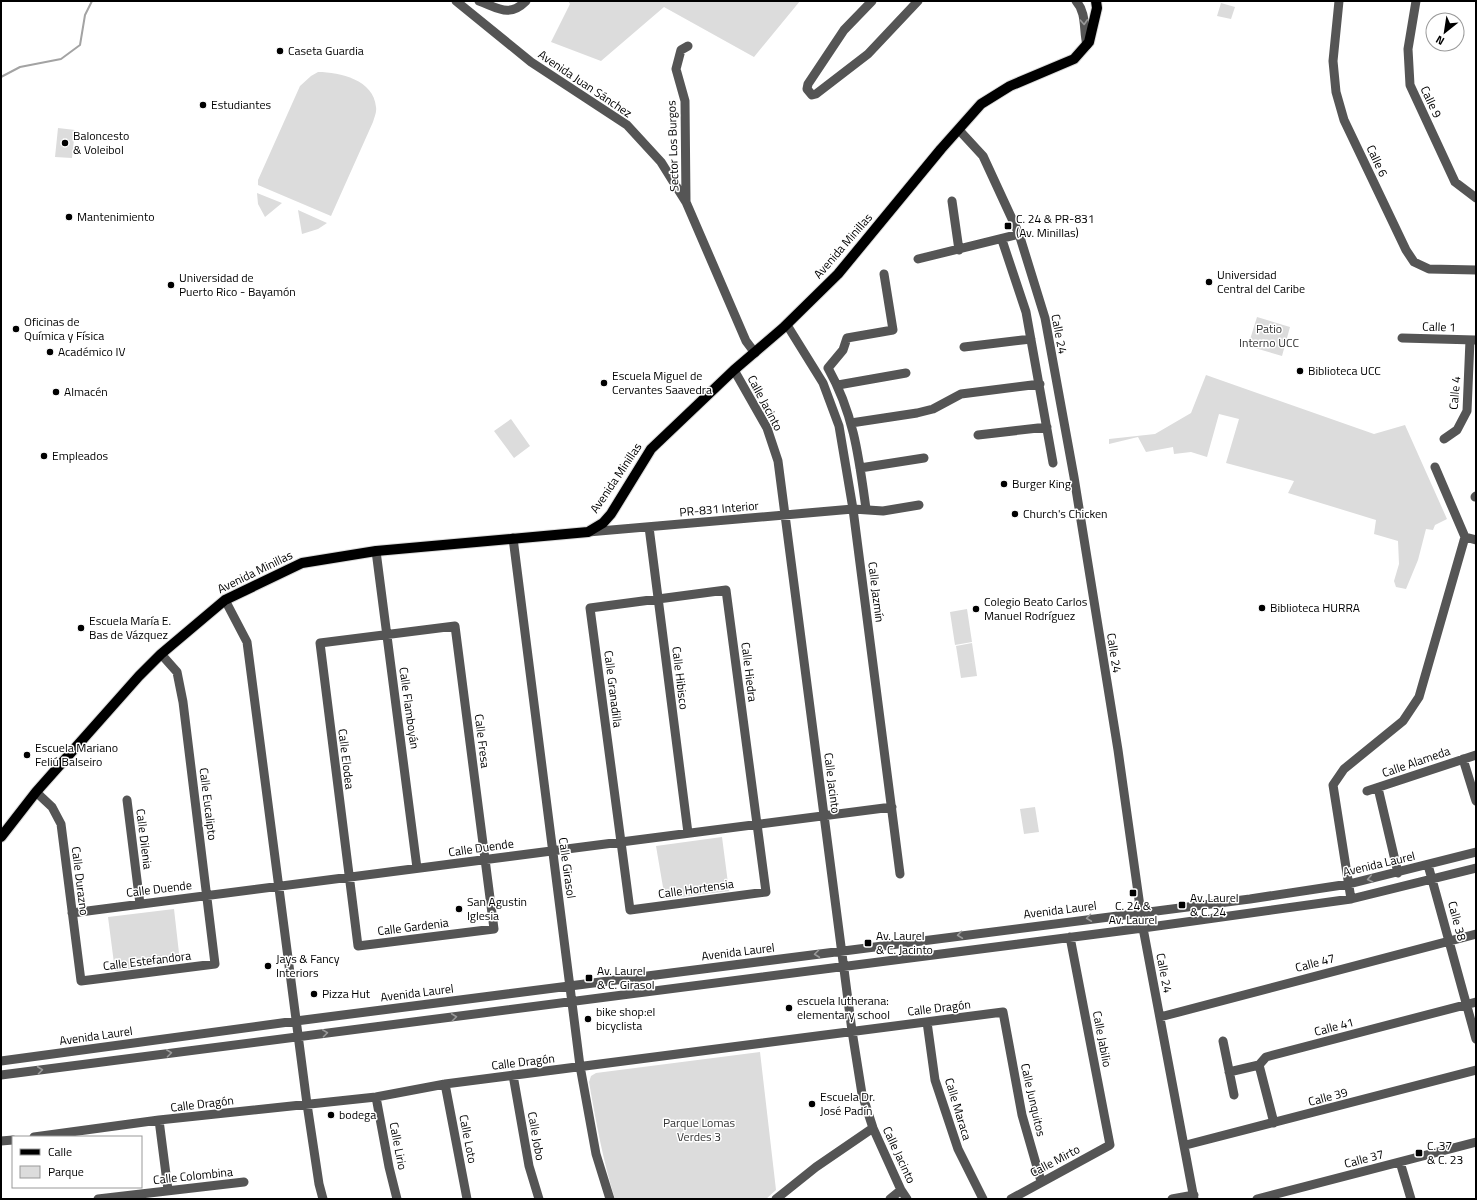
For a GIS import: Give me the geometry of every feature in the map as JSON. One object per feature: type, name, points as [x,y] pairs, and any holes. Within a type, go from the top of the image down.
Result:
[{"type":"main road","name":"Avenida Minillas","points":[[1,837],[36,792],[139,676],[161,654],[225,600],[302,563],[376,551],[588,532],[603,522],[611,514],[651,449],[734,370],[786,325],[838,274],[941,149],[981,104],[1010,86],[1074,59],[1089,42],[1097,8],[1096,1]]},
{"type":"street","name":"Avenida Juan Sánchez","points":[[456,1],[531,62],[626,125],[661,162],[686,202],[746,341],[755,353]]},
{"type":"street","points":[[479,1],[508,12],[518,9],[526,1]]},
{"type":"street","points":[[872,1],[844,30],[808,84],[806,89],[812,95],[816,94],[868,54],[918,1]]},
{"type":"street","points":[[1076,1],[1083,11],[1084,34],[1087,44]]},
{"type":"street","name":"Calle 6","points":[[1339,1],[1333,61],[1336,92],[1344,120],[1406,250],[1414,262],[1429,269],[1476,270]]},
{"type":"street","name":"Calle 9","points":[[1416,1],[1408,49],[1410,85],[1455,182],[1476,198]]},
{"type":"street","name":"Sector Los Burgos","points":[[686,202],[685,101],[676,69],[681,50],[688,46]]},
{"type":"street","points":[[814,76],[826,86]]},
{"type":"street","name":"Calle 24","points":[[959,130],[983,156],[1019,234],[1045,318],[1071,464],[1125,797],[1143,928],[1186,1145],[1194,1197]]},
{"type":"street","points":[[952,201],[959,250]]},
{"type":"street","points":[[918,259],[1002,240],[1019,234]]},
{"type":"street","points":[[1002,240],[1026,312],[1048,427],[1053,463]]},
{"type":"street","points":[[866,509],[856,437],[838,385],[828,368],[843,350],[847,338],[893,330],[884,274]]},
{"type":"street","name":"Calle Jazmín","points":[[786,325],[822,383],[839,426],[853,509],[900,874]]},
{"type":"street","name":"Calle 1","points":[[1402,338],[1473,340]]},
{"type":"street","points":[[964,347],[1031,339]]},
{"type":"street","name":"Calle 4","points":[[1444,438],[1457,430],[1468,411],[1473,340]]},
{"type":"street","name":"Calle Jacinto","points":[[734,370],[767,428],[778,461],[852,1031],[862,1094],[873,1128],[901,1190],[907,1199]]},
{"type":"street","points":[[838,385],[906,373]]},
{"type":"street","points":[[851,423],[917,414],[961,394],[1040,384]]},
{"type":"street","points":[[978,435],[1048,427]]},
{"type":"street","points":[[860,468],[924,458]]},
{"type":"street","points":[[1351,899],[1333,785],[1344,769],[1403,721],[1419,697],[1465,537],[1435,467]]},
{"type":"street","name":"PR-831 Interior","points":[[588,532],[853,509],[883,511],[919,505]]},
{"type":"street","name":"Calle Hibisco","points":[[649,527],[688,833]]},
{"type":"street","points":[[1465,537],[1476,540]]},
{"type":"street","name":"Calle Girasol","points":[[513,538],[580,1066],[596,1154],[610,1199]]},
{"type":"street","name":"Calle Flamboyán","points":[[376,551],[417,868]]},
{"type":"street","name":"Calle Hiedra","points":[[658,599],[726,590],[756,824]]},
{"type":"street","name":"Calle Granadilla","points":[[620,842],[590,608],[658,599]]},
{"type":"street","points":[[225,600],[247,642],[307,1104],[319,1184],[324,1199]]},
{"type":"street","name":"Calle Fresa","points":[[386,634],[455,626],[485,859]]},
{"type":"street","name":"Calle Elodea","points":[[350,877],[320,643],[386,634]]},
{"type":"street","name":"Calle Eucalipto","points":[[161,654],[177,672],[208,895],[215,964]]},
{"type":"street","name":"Calle Alameda","points":[[1398,873],[1378,788],[1476,755]]},
{"type":"street","points":[[1463,759],[1476,801]]},
{"type":"street","points":[[1367,791],[1378,788]]},
{"type":"street","name":"Calle Durazno","points":[[36,792],[52,807],[61,824],[81,981]]},
{"type":"street","name":"Calle Dilenia","points":[[127,800],[140,904]]},
{"type":"street","name":"Calle Duende","points":[[72,913],[892,807]]},
{"type":"street","name":"Calle Hortensia","points":[[620,842],[630,910],[766,892],[756,824]]},
{"type":"street","name":"Avenida Laurel","points":[[1,1060],[1349,884],[1398,873],[1476,852]]},
{"type":"street","name":"Calle Gardenia","points":[[350,877],[358,946],[494,929],[485,859]]},
{"type":"street","name":"Calle 38","points":[[1428,865],[1434,879],[1450,940],[1472,1003],[1476,1039]]},
{"type":"street","points":[[1,1075],[1143,928],[1351,899],[1476,868]]},
{"type":"street","name":"Calle 47","points":[[1160,1016],[1476,934]]},
{"type":"street","name":"Calle Jabilio","points":[[1070,937],[1110,1145]]},
{"type":"street","name":"Calle Estefandora","points":[[81,981],[215,964]]},
{"type":"street","name":"Calle 41","points":[[1229,1072],[1259,1065],[1266,1057],[1472,1003]]},
{"type":"street","name":"Calle Dragón","points":[[41,1136],[159,1120],[376,1097],[445,1084],[1003,1012],[1005,1023]]},
{"type":"street","name":"Calle Maraca","points":[[927,1022],[936,1080],[942,1101],[958,1149],[983,1199]]},
{"type":"street","name":"Calle Junquitos","points":[[1005,1023],[1022,1115],[1042,1181]]},
{"type":"street","points":[[1223,1041],[1234,1095]]},
{"type":"street","points":[[1259,1065],[1274,1123]]},
{"type":"street","name":"Calle 39","points":[[1186,1145],[1476,1070]]},
{"type":"street","name":"Calle Jobo","points":[[513,1075],[529,1166],[539,1199]]},
{"type":"street","name":"Calle Loto","points":[[445,1084],[467,1199]]},
{"type":"street","name":"Calle Lirio","points":[[376,1097],[389,1167],[397,1199]]},
{"type":"street","points":[[159,1120],[168,1190]]},
{"type":"street","points":[[776,1199],[816,1167],[873,1128]]},
{"type":"street","points":[[1,1141],[12,1140]]},
{"type":"street","name":"Calle 37","points":[[1257,1199],[1476,1142]]},
{"type":"street","name":"Calle Mirto","points":[[1011,1199],[1110,1145]]},
{"type":"street","points":[[1400,1162],[1411,1199]]},
{"type":"street","name":"Calle Colombina","points":[[98,1199],[244,1182]]},
{"type":"street","points":[[890,1199],[901,1190]]},
{"type":"street","points":[[1172,1199],[1194,1197]]},
{"type":"green space","points":[[568,1],[800,1],[754,57],[664,7],[601,61],[551,42],[570,4]]},
{"type":"green space","points":[[1221,3],[1235,7],[1231,19],[1217,16]]},
{"type":"green space","points":[[318,72],[327,72],[345,76],[363,84],[374,98],[376,109],[373,122],[331,216],[258,185],[258,180],[300,86]]},
{"type":"green space","name":"Baloncesto & Voleibol","points":[[58,128],[75,130],[72,158],[55,157]]},
{"type":"green space","points":[[257,193],[282,203],[265,217],[258,204]]},
{"type":"green space","points":[[298,210],[327,223],[318,229],[302,234]]},
{"type":"green space","name":"Patio Interno UCC","points":[[1257,317],[1290,327],[1282,356],[1248,346]]},
{"type":"green space","points":[[1206,375],[1374,434],[1405,425],[1447,519],[1435,525],[1433,530],[1426,529],[1418,560],[1406,589],[1396,587],[1394,581],[1399,564],[1398,541],[1374,534],[1376,520],[1288,493],[1294,481],[1226,463],[1239,419],[1219,414],[1207,457],[1191,452],[1174,454],[1173,447],[1146,452],[1138,437],[1109,444],[1109,439],[1155,434],[1191,413]]},
{"type":"green space","points":[[511,419],[530,446],[514,458],[494,431]]},
{"type":"green space","points":[[967,609],[972,642],[955,645],[950,612]]},
{"type":"green space","points":[[972,643],[977,676],[961,678],[956,646]]},
{"type":"green space","points":[[1035,807],[1039,832],[1024,834],[1020,809]]},
{"type":"green space","points":[[722,837],[729,891],[665,899],[656,846]]},
{"type":"green space","points":[[174,909],[180,962],[115,971],[108,917]]},
{"type":"green space","name":"Parque Lomas Verdes 3","points":[[760,1052],[776,1190],[766,1199],[615,1199],[597,1127],[589,1082],[591,1076],[596,1073]]},
{"type":"waterway","points":[[1,77],[20,67],[61,59],[80,45],[85,15],[92,1]]},
{"type":"place","name":"Caseta Guardia","points":[[280,51]]},
{"type":"place","name":"Estudiantes","points":[[203,105]]},
{"type":"place","name":"Baloncesto & Voleibol","points":[[65,143]]},
{"type":"place","name":"Mantenimiento","points":[[69,217]]},
{"type":"place","name":"C. 24 & PR-831 (Av. Minillas)","points":[[1008,226]]},
{"type":"place","name":"Universidad Central del Caribe","points":[[1209,282]]},
{"type":"place","name":"Universidad de Puerto Rico - Bayamón","points":[[171,285]]},
{"type":"place","name":"Oficinas de Química y Física","points":[[16,329]]},
{"type":"place","name":"Académico IV","points":[[50,352]]},
{"type":"place","name":"Biblioteca UCC","points":[[1300,371]]},
{"type":"place","name":"Escuela Miguel de Cervantes Saavedra","points":[[604,383]]},
{"type":"place","name":"Almacén","points":[[56,392]]},
{"type":"place","name":"Empleados","points":[[44,456]]},
{"type":"place","name":"Burger King","points":[[1004,484]]},
{"type":"place","name":"Church's Chicken","points":[[1015,514]]},
{"type":"place","name":"Biblioteca HURRA","points":[[1262,608]]},
{"type":"place","name":"Colegio Beato Carlos Manuel Rodríguez","points":[[976,609]]},
{"type":"place","name":"Escuela María E. Bas de Vázquez","points":[[81,628]]},
{"type":"place","name":"Escuela Mariano Feliú Balseiro","points":[[27,755]]},
{"type":"place","name":"C. 24 & Av. Laurel","points":[[1133,893]]},
{"type":"place","name":"Av. Laurel & C. 24","points":[[1182,905]]},
{"type":"place","name":"San Agustin Iglesia","points":[[459,909]]},
{"type":"place","name":"Av. Laurel & C. Jacinto","points":[[868,943]]},
{"type":"place","name":"Jays & Fancy Interiors","points":[[268,966]]},
{"type":"place","name":"Av. Laurel & C. Girasol","points":[[589,978]]},
{"type":"place","name":"Pizza Hut","points":[[314,994]]},
{"type":"place","name":"escuela lutherana: elementary school","points":[[789,1008]]},
{"type":"place","name":"bike shop:el bicyclista","points":[[588,1019]]},
{"type":"place","name":"Escuela Dr. José Padín","points":[[812,1104]]},
{"type":"place","name":"bodega","points":[[331,1115]]},
{"type":"place","name":"C. 37 & C. 23","points":[[1419,1153]]}]
